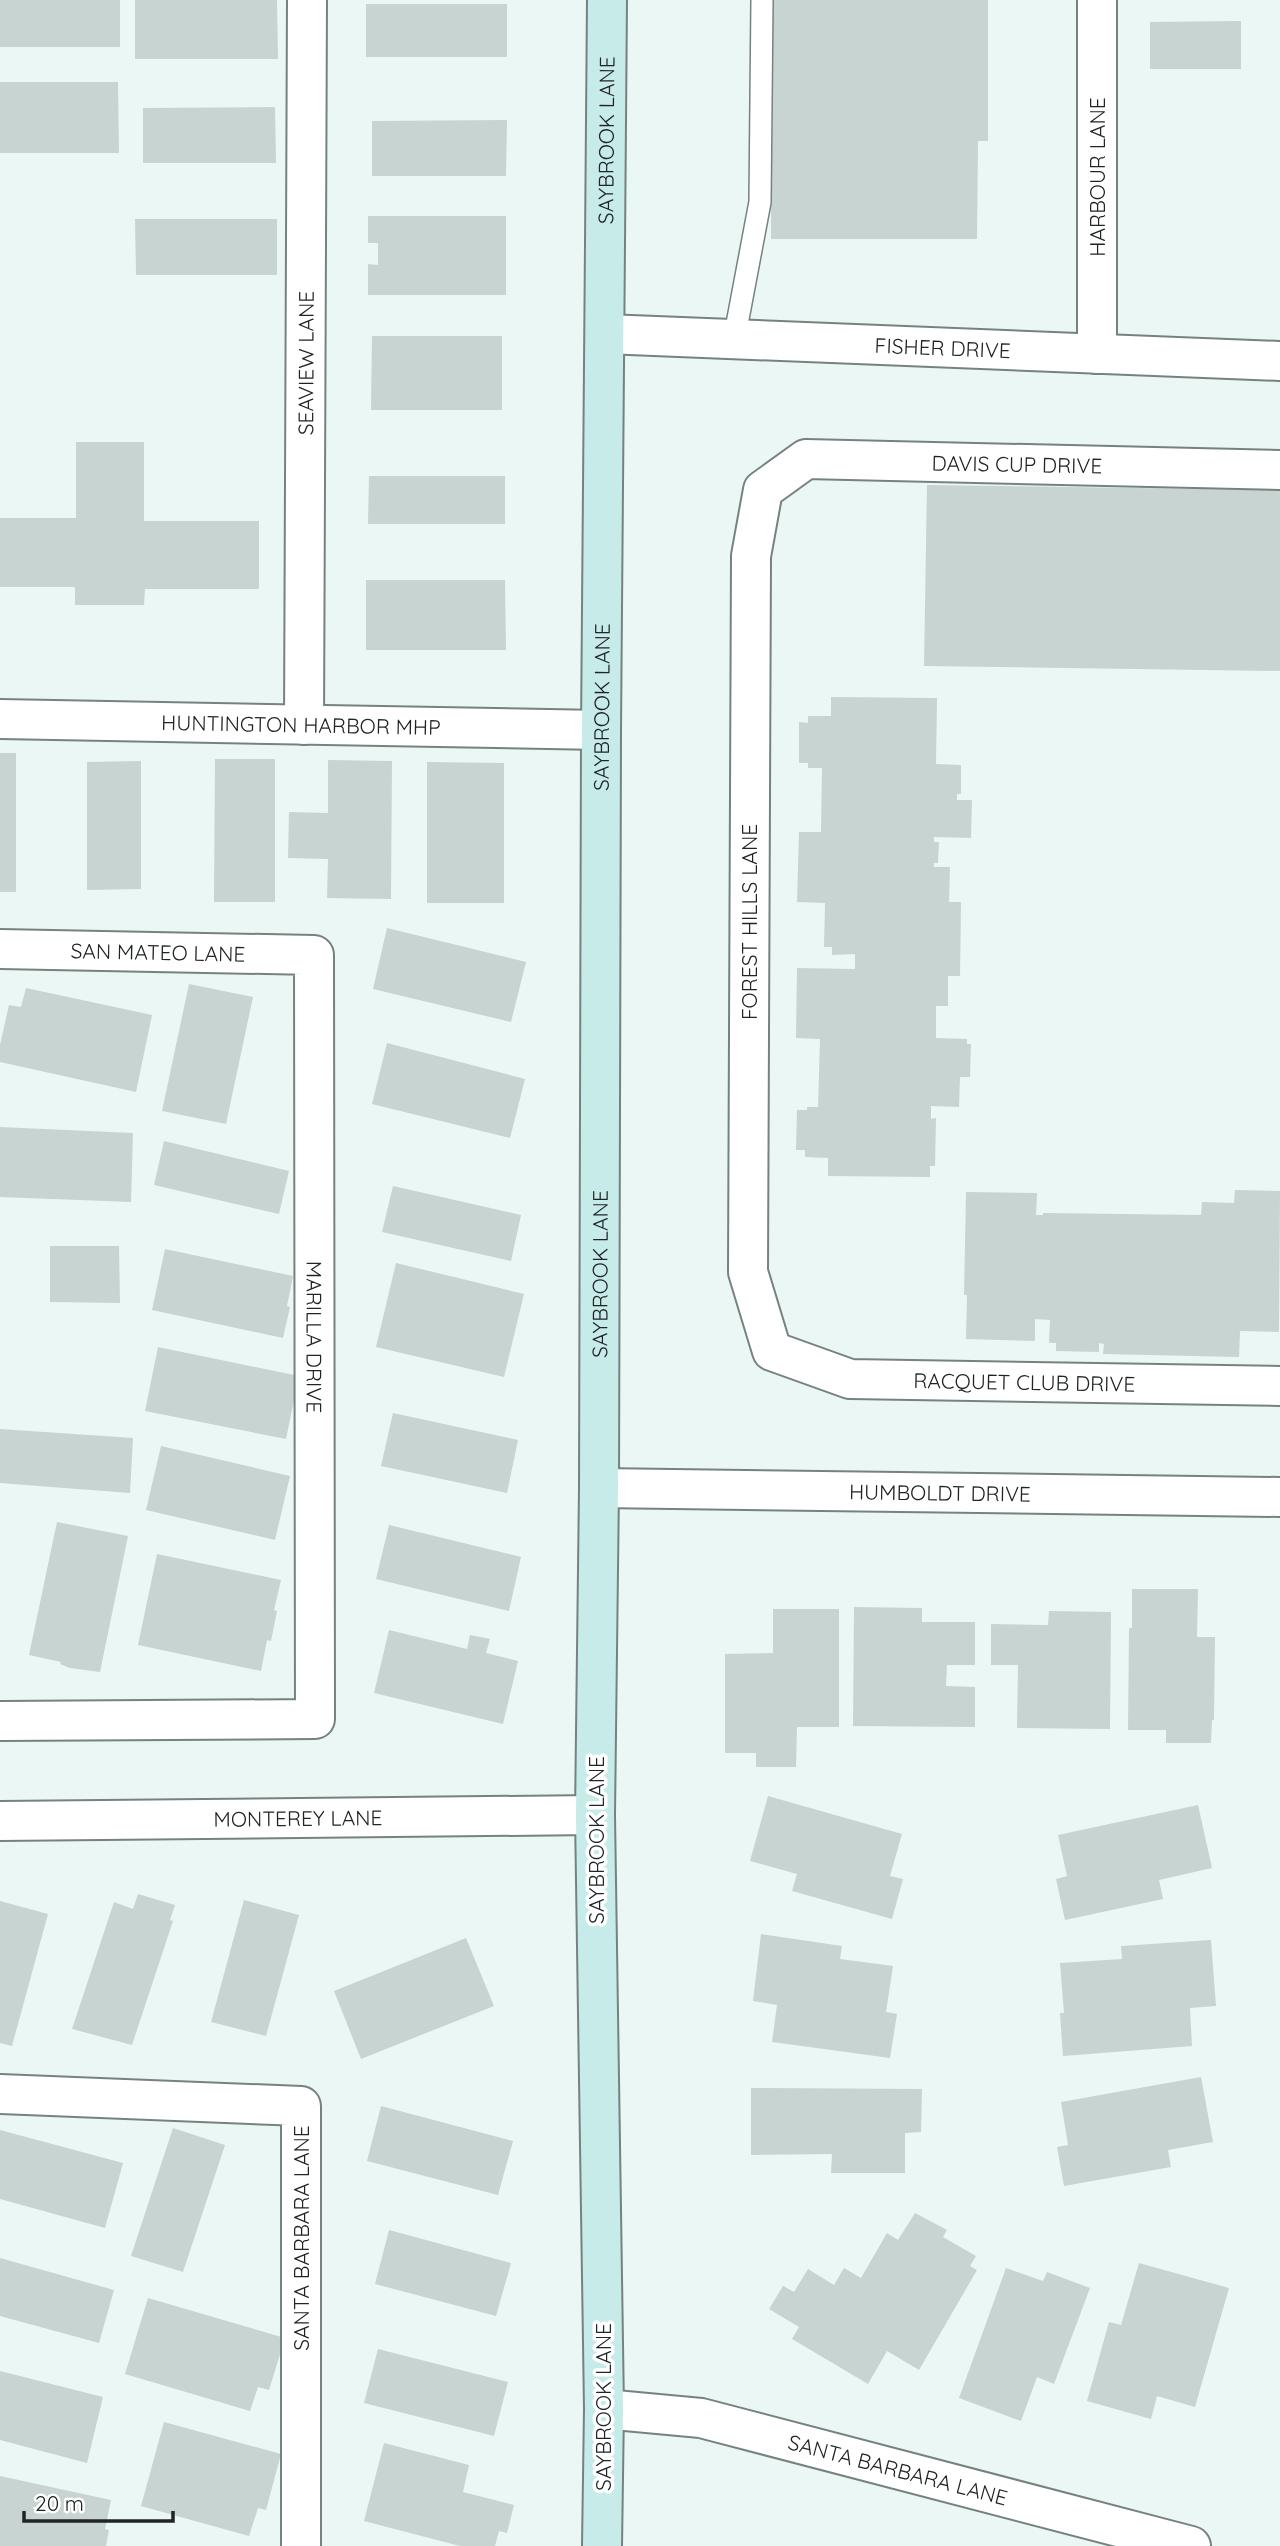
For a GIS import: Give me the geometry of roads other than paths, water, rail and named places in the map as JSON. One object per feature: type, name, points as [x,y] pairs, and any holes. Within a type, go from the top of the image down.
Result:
[{"type":"main road","name":"SAYBROOK LANE","points":[[602,2546],[604,2409],[594,1815],[599,1488],[607,0]]},
{"type":"street","name":"SEAVIEW LANE","points":[[304,724],[307,0]]},
{"type":"street","name":"HARBOUR LANE","points":[[1097,0],[1097,354]]},
{"type":"street","name":"FISHER DRIVE","points":[[605,334],[1280,361]]},
{"type":"street","name":"DAVIS CUP DRIVE","points":[[763,490],[806,459],[1280,470]]},
{"type":"street","name":"FOREST HILLS LANE","points":[[763,490],[751,556],[748,1272],[772,1351]]},
{"type":"street","name":"HUNTINGTON HARBOR MHP","points":[[0,719],[601,730]]},
{"type":"street","name":"SAN MATEO LANE","points":[[0,949],[314,955]]},
{"type":"street","name":"MARILLA DRIVE","points":[[0,1721],[314,1719],[314,955]]},
{"type":"street","name":"RACQUET CLUB DRIVE","points":[[772,1351],[850,1379],[1280,1386]]},
{"type":"street","name":"HUMBOLDT DRIVE","points":[[599,1488],[1280,1497]]},
{"type":"street","name":"MONTEREY LANE","points":[[0,1821],[594,1815]]},
{"type":"street","name":"SANTA BARBARA LANE","points":[[0,2094],[301,2106],[301,2546]]},
{"type":"street","name":"SANTA BARBARA LANE","points":[[604,2409],[701,2418],[1191,2546]]},
{"type":"lane","points":[[734,340],[760,202],[762,0]]}]
